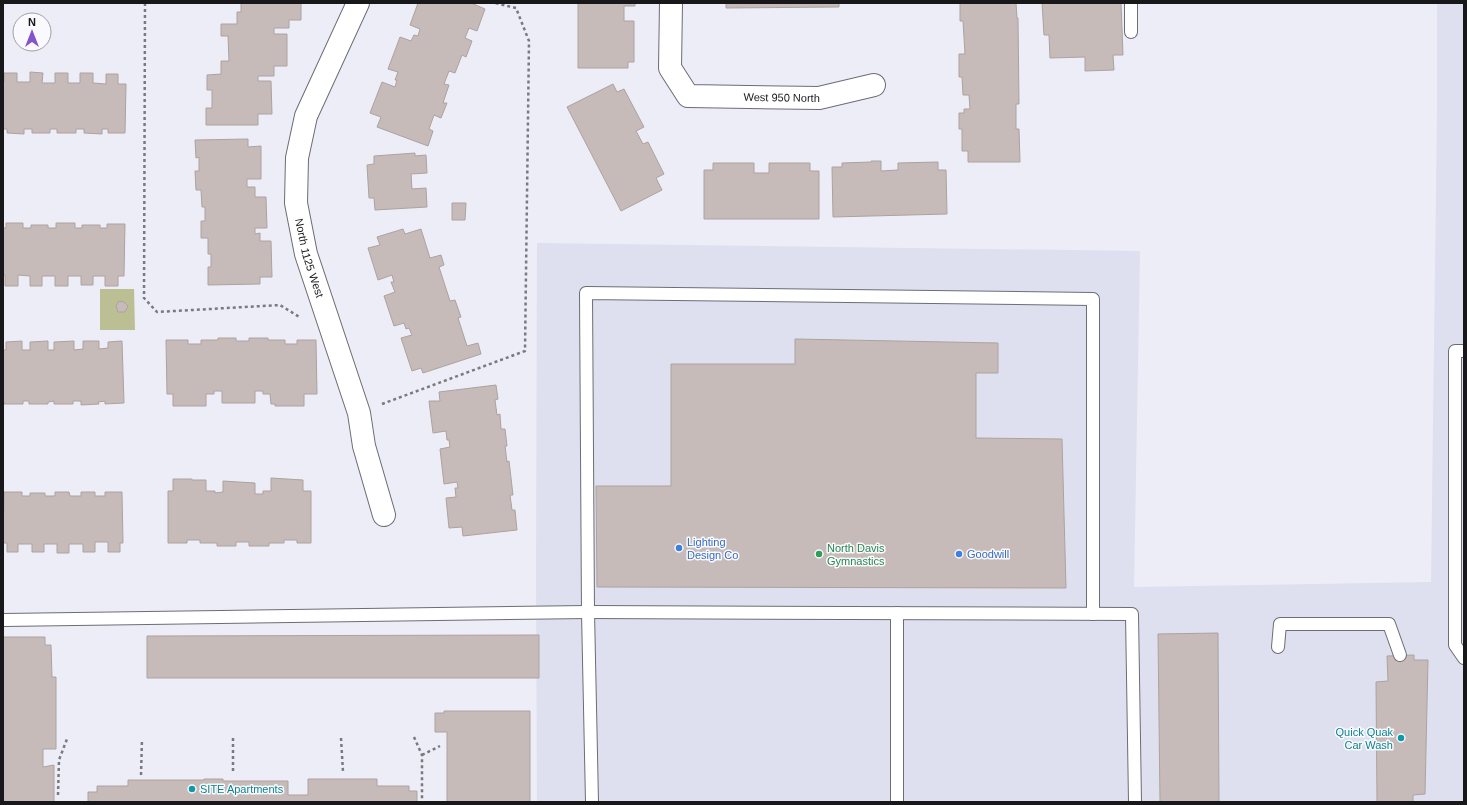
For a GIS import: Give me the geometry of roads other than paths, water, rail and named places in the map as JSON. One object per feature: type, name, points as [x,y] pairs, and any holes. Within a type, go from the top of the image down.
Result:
[{"type":"street","name":"North 1125 West","points":[[358,3],[306,116],[297,158],[296,204],[306,254],[359,412],[364,446],[384,515]]},
{"type":"street","name":"West 950 North","points":[[671,3],[670,68],[688,96],[819,98],[874,85]]},
{"type":"lane","points":[[1131,3],[1131,32]]},
{"type":"lane","points":[[592,802],[588,612],[586,294],[1093,299],[1093,614]]},
{"type":"lane","points":[[1464,351],[1455,351],[1455,645],[1464,658]]},
{"type":"lane","points":[[3,620],[588,612],[1132,614],[1135,802]]},
{"type":"lane","points":[[897,613],[897,802]]},
{"type":"lane","points":[[1278,647],[1280,624],[1389,624],[1400,656]]},
{"type":"place","name":"Lighting Design Co","points":[[679,548]]},
{"type":"place","name":"North Davis Gymnastics","points":[[819,554]]},
{"type":"place","name":"Goodwill","points":[[959,554]]},
{"type":"place","name":"Quick Quak Car Wash","points":[[1401,738]]},
{"type":"place","name":"SITE Apartments","points":[[192,789]]}]
